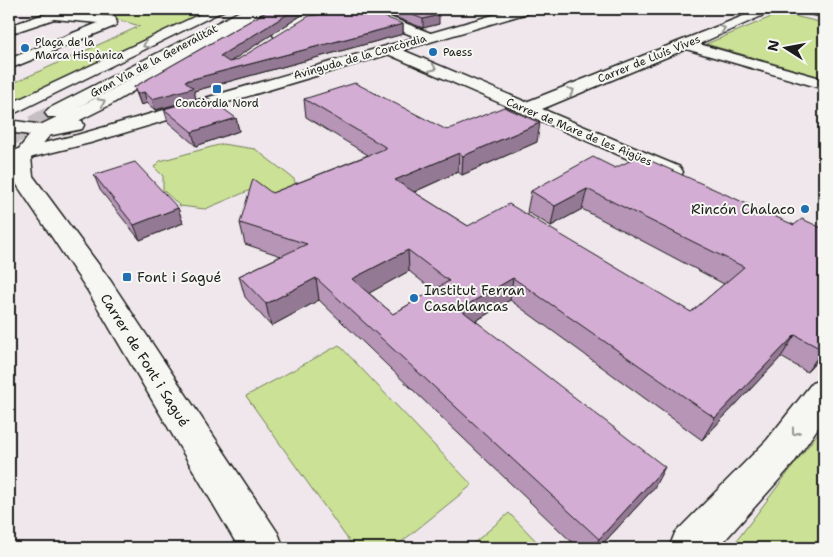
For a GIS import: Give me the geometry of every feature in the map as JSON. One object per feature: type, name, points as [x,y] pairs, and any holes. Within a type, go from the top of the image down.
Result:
[{"type":"street","points":[[9,111],[221,9]]},
{"type":"street","name":"Gran Via de la Generalitat","points":[[238,9],[49,112],[253,9]]},
{"type":"street","points":[[17,163],[43,131],[104,101],[266,9]]},
{"type":"street","points":[[264,45],[321,9]]},
{"type":"street","name":"Avinguda de la Concòrdia","points":[[17,163],[83,139],[192,105],[528,9]]},
{"type":"street","name":"Carrer de Lluís Vives","points":[[526,109],[761,10]]},
{"type":"street","points":[[361,11],[428,37]]},
{"type":"street","points":[[9,64],[110,23],[110,20],[61,14],[12,29]]},
{"type":"street","points":[[306,18],[335,15]]},
{"type":"street","points":[[684,44],[824,84]]},
{"type":"street","name":"Carrer de Mare de les Aigües","points":[[388,49],[691,180]]},
{"type":"street","name":"Avinguda de la Concòrdia","points":[[9,126],[43,131],[88,123],[124,121],[192,105]]},
{"type":"street","name":"Carrer de Font i Sagué","points":[[17,163],[100,287],[263,548]]},
{"type":"street","points":[[690,548],[780,452],[824,392]]},
{"type":"green space","points":[[35,9],[214,9],[28,98],[9,104],[9,85],[140,26],[108,17]]},
{"type":"green space","points":[[781,13],[824,23],[824,78],[706,44]]},
{"type":"green space","points":[[222,144],[255,149],[294,179],[297,190],[275,196],[253,189],[205,209],[180,206],[163,190],[163,176],[154,167],[160,161]]},
{"type":"green space","points":[[339,345],[472,485],[394,548],[354,548],[246,396]]},
{"type":"green space","points":[[824,425],[824,548],[731,548]]},
{"type":"green space","points":[[509,513],[543,548],[468,548]]},
{"type":"building","points":[[271,9],[296,9],[220,56],[229,62],[237,60],[309,16],[364,9],[403,24],[185,81],[193,88],[152,99],[144,92],[137,94],[134,87]]},
{"type":"building","points":[[397,9],[434,9],[439,15],[423,19]]},
{"type":"building","points":[[355,83],[447,130],[504,107],[540,123],[463,156],[459,153],[395,180],[468,226],[509,204],[691,312],[744,267],[587,189],[555,206],[531,191],[593,157],[615,168],[640,156],[794,225],[802,219],[824,229],[824,348],[823,350],[795,335],[715,418],[513,278],[460,309],[665,467],[599,539],[316,278],[266,304],[239,276],[307,244],[240,223],[253,179],[272,193],[387,148],[304,99]],"holes":[[[408,250],[449,281],[393,314],[352,279]]]},
{"type":"building","points":[[207,97],[236,118],[192,132],[164,109]]},
{"type":"building","points":[[135,162],[178,208],[134,225],[94,175]]},
{"type":"tunnel","points":[[9,138],[54,113]]},
{"type":"place","name":"Plaça de la Marca Hispànica","points":[[25,48]]},
{"type":"place","name":"Paess","points":[[433,52]]},
{"type":"place","name":"Concòrdia Nord","points":[[217,89]]},
{"type":"place","name":"Rincón Chalaco","points":[[805,209]]},
{"type":"place","name":"Font i Sagué","points":[[127,277]]},
{"type":"place","name":"Institut Ferran Casablancas","points":[[414,298]]}]
